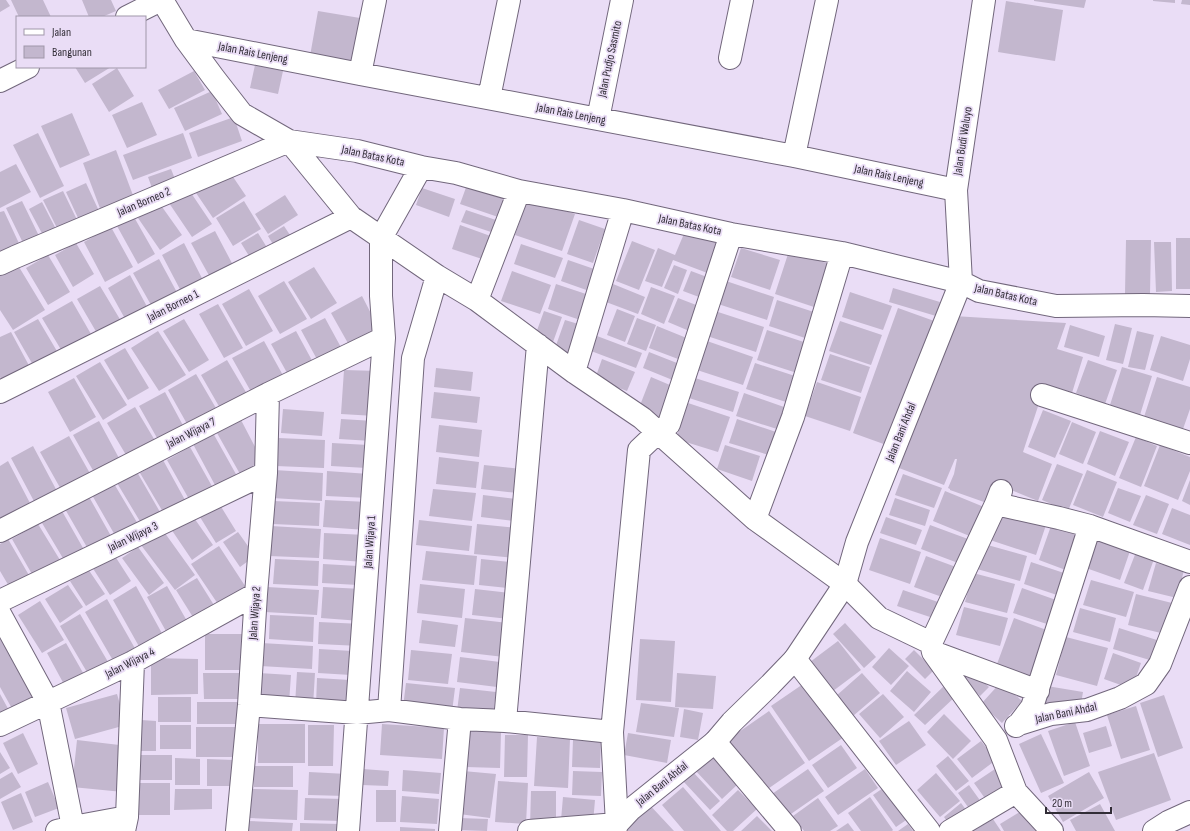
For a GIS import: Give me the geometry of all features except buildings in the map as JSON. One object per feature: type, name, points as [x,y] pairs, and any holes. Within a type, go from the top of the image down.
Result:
[{"type":"street","points":[[129,16],[161,0]]},
{"type":"street","name":"Jalan Batas Kota","points":[[161,0],[186,40],[242,114],[289,141],[357,151],[456,173],[519,191],[623,210],[731,234],[842,253],[961,282],[979,291],[1056,306],[1190,306]]},
{"type":"street","points":[[360,74],[376,0]]},
{"type":"street","points":[[489,98],[509,0]]},
{"type":"street","name":"Jalan Pudjo Sasmito","points":[[598,119],[622,0]]},
{"type":"street","points":[[730,58],[742,0]]},
{"type":"street","points":[[794,156],[827,0]]},
{"type":"street","name":"Jalan Budi Waluyo","points":[[961,282],[956,190],[984,0]]},
{"type":"street","name":"Jalan Rais Lenjeng","points":[[186,40],[794,156],[956,190]]},
{"type":"street","points":[[0,81],[26,68]]},
{"type":"street","points":[[289,141],[348,218],[381,246],[437,276],[477,300],[574,372],[642,418],[755,519],[845,584],[879,618],[932,648],[1038,690]]},
{"type":"street","name":"Jalan Borneo 2","points":[[0,264],[289,141]]},
{"type":"street","points":[[381,246],[421,166]]},
{"type":"street","points":[[477,300],[519,191]]},
{"type":"street","points":[[574,372],[623,210]]},
{"type":"street","name":"Jalan Borneo 1","points":[[0,392],[348,218]]},
{"type":"street","points":[[529,831],[616,828],[612,732],[639,450],[669,424],[731,234]]},
{"type":"street","name":"Jalan Wijaya 1","points":[[348,831],[384,338],[381,296],[381,246]]},
{"type":"street","points":[[755,519],[793,417],[842,253]]},
{"type":"street","points":[[389,710],[413,358],[437,276]]},
{"type":"street","name":"Jalan Bani Ahdal","points":[[616,828],[630,810],[715,742],[732,722],[770,685],[795,658],[845,584],[857,542],[961,282]]},
{"type":"street","name":"Jalan Wijaya 7","points":[[0,531],[268,394],[384,338]]},
{"type":"street","points":[[505,722],[538,345]]},
{"type":"street","name":"Jalan Wijaya 2","points":[[236,831],[249,705],[266,473],[268,394]]},
{"type":"street","points":[[1042,396],[1190,443]]},
{"type":"street","name":"Jalan Wijaya 3","points":[[0,601],[266,473]]},
{"type":"street","points":[[932,648],[998,498],[1059,518],[1090,526],[1190,562]]},
{"type":"street","name":"Jalan Bani Ahdal","points":[[1019,724],[1032,707],[1090,526]]},
{"type":"street","name":"Jalan Bani Ahdal","points":[[996,740],[1019,724],[1051,714],[1087,710],[1120,698],[1146,684],[1160,664],[1190,587]]},
{"type":"street","name":"Jalan Wijaya 4","points":[[0,725],[133,662],[256,594]]},
{"type":"street","points":[[0,614],[48,702],[65,829],[125,824],[133,662]]},
{"type":"street","points":[[932,648],[996,740],[1016,792],[1052,831]]},
{"type":"street","points":[[795,658],[929,831]]},
{"type":"street","points":[[249,705],[357,713],[389,710],[460,719],[612,732]]},
{"type":"street","points":[[450,831],[460,719]]},
{"type":"street","points":[[715,742],[790,831]]},
{"type":"street","points":[[950,831],[1016,792]]},
{"type":"street","points":[[1154,831],[1168,822],[1190,812]]}]
